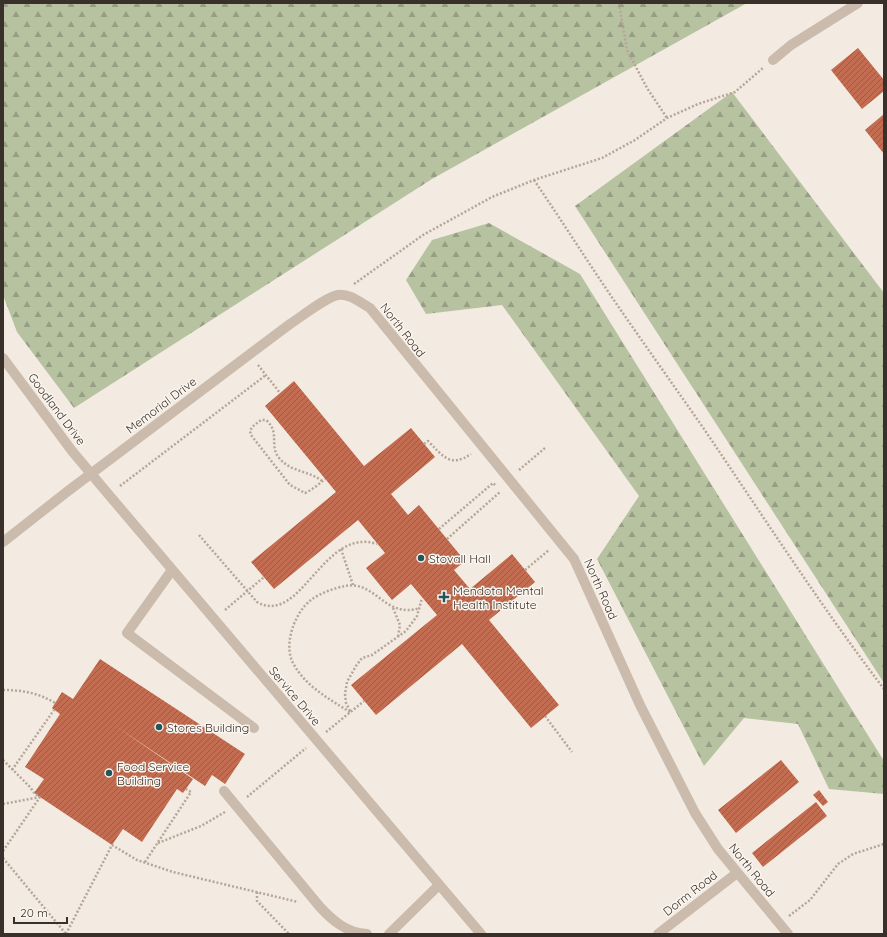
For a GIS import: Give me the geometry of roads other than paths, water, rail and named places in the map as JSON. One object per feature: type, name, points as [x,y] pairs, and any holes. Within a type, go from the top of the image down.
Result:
[{"type":"street","points":[[773,60],[791,45],[858,3]]},
{"type":"street","name":"Memorial Drive","points":[[3,542],[296,320],[321,304],[339,295]]},
{"type":"street","name":"North Road","points":[[339,295],[356,299],[370,308],[574,559],[640,705],[695,813],[718,849],[788,934]]},
{"type":"street","name":"Goodland Drive","points":[[3,358],[91,474]]},
{"type":"street","name":"Service Drive","points":[[91,474],[213,620],[481,934]]},
{"type":"street","points":[[172,570],[127,633],[254,728]]},
{"type":"street","points":[[224,791],[313,900],[332,919],[348,930],[367,934]]},
{"type":"street","name":"Dorm Road","points":[[658,934],[737,873]]},
{"type":"street","points":[[387,933],[439,884]]},
{"type":"place","name":"Stovall Hall","points":[[421,558]]},
{"type":"place","name":"Mendota Mental Health Institute","points":[[444,597]]},
{"type":"place","name":"Stores Building","points":[[159,727]]},
{"type":"place","name":"Food Service Building","points":[[109,773]]}]
